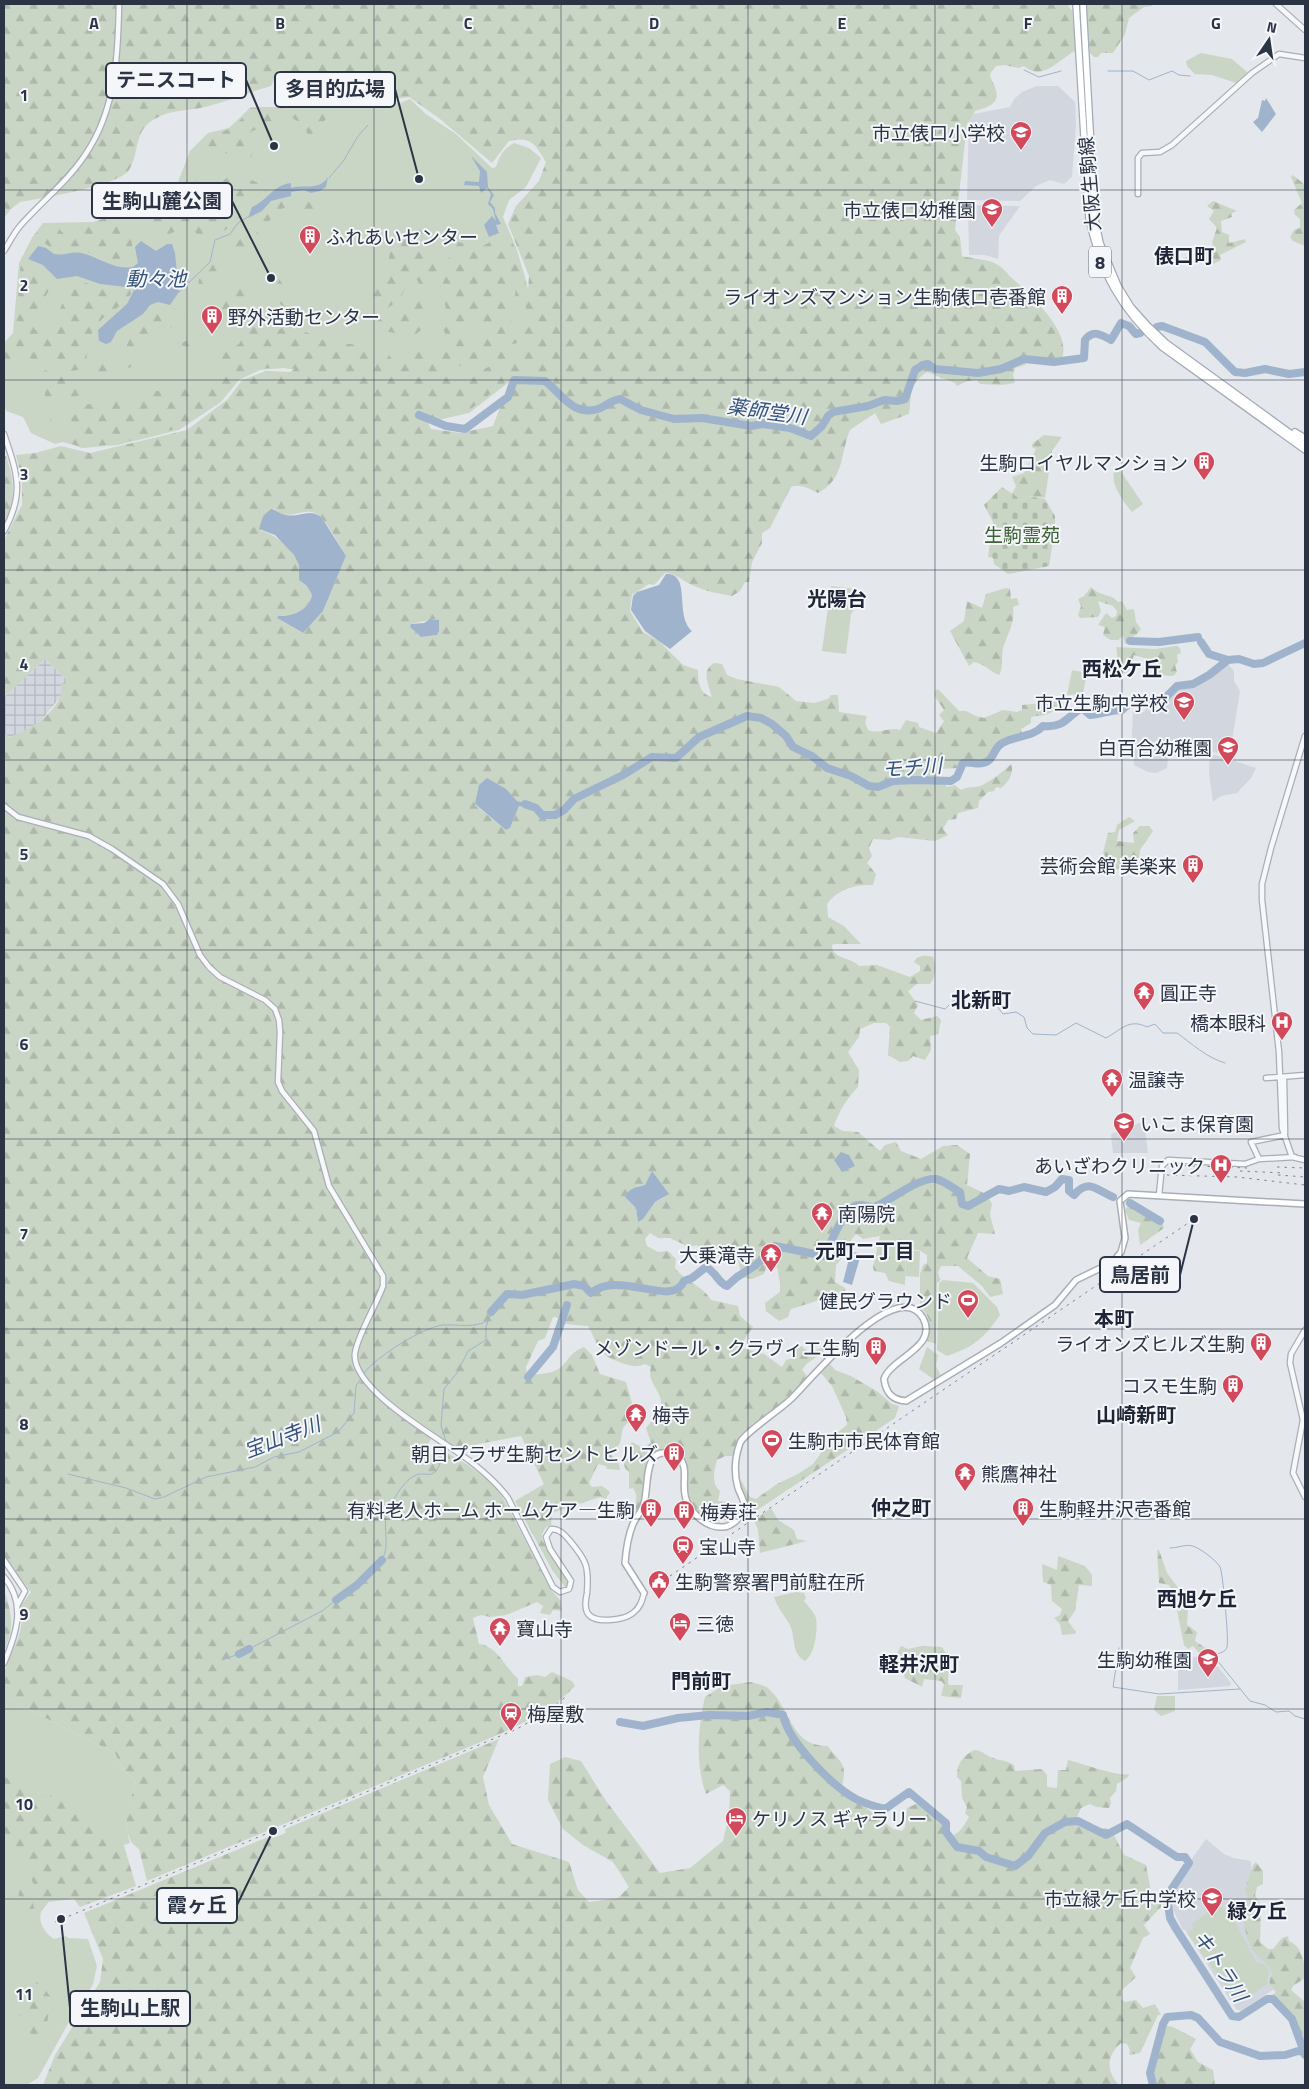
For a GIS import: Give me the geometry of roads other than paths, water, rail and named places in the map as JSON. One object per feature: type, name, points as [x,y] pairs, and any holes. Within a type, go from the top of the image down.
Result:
[{"type":"main road","name":"大阪生駒線","points":[[1076,4],[1089,219],[1094,243],[1112,287],[1127,310],[1162,347],[1305,450]]},
{"type":"main road","name":"大阪生駒線","points":[[1083,4],[1095,219],[1100,243],[1118,286],[1131,307],[1166,344],[1305,444]]},
{"type":"main road","points":[[1265,416],[1305,438]]},
{"type":"main road","points":[[1286,436],[1305,455]]},
{"type":"main road","points":[[644,1593],[625,1563],[630,1534],[644,1502],[647,1469],[653,1458],[663,1454],[679,1457],[684,1467],[684,1499],[689,1508],[705,1523],[718,1527],[728,1526],[739,1516],[744,1505],[736,1472],[737,1452],[741,1439],[792,1399],[856,1331],[897,1308],[907,1307],[919,1312],[925,1323],[925,1335],[909,1355],[886,1373],[884,1379],[889,1394],[894,1398],[906,1401],[914,1398],[1042,1315],[1061,1300],[1076,1280],[1113,1262],[1121,1252],[1125,1238],[1120,1207],[1124,1196],[1131,1193],[1186,1198],[1305,1204]]},
{"type":"street","points":[[4,252],[19,227],[84,156],[95,138],[110,100],[118,42],[119,4]]},
{"type":"street","points":[[1276,4],[1305,30]]},
{"type":"street","points":[[1138,194],[1138,158],[1142,153],[1160,152],[1172,145],[1252,73],[1279,54],[1305,58]]},
{"type":"street","points":[[4,434],[16,471],[18,492],[15,509],[4,531]]},
{"type":"street","points":[[1292,1157],[1282,1128],[1280,1075],[1265,939],[1262,884],[1305,736]]},
{"type":"street","points":[[4,806],[18,817],[89,836],[112,848],[163,884],[178,904],[200,955],[209,966],[220,977],[265,1000],[275,1009],[280,1020],[278,1082],[282,1092],[314,1131],[329,1186],[383,1276],[384,1286],[355,1354],[359,1373],[366,1382],[397,1410],[444,1445],[469,1460],[499,1486],[508,1498],[553,1587],[560,1592],[569,1589],[571,1582],[550,1549],[546,1535],[551,1529],[562,1532],[585,1559],[587,1565],[585,1604],[589,1616],[594,1619],[604,1620],[632,1615],[639,1607],[644,1593]]},
{"type":"street","points":[[1266,1078],[1280,1075],[1305,1075]]},
{"type":"street","points":[[1259,1159],[1251,1142],[1285,1134]]},
{"type":"street","points":[[1159,1195],[1162,1166],[1168,1160],[1245,1164],[1259,1159],[1292,1157],[1305,1159]]},
{"type":"street","points":[[1305,1330],[1291,1354],[1290,1363],[1303,1420],[1293,1473],[1305,1497]]},
{"type":"street","points":[[4,1560],[24,1591],[17,1606]]},
{"type":"street","points":[[4,1577],[14,1595],[18,1624],[4,1663]]},
{"type":"water","points":[[1266,98],[1276,114],[1262,132],[1253,122],[1258,118],[1262,100],[1265,101]]},
{"type":"water","points":[[471,156],[487,172],[488,187],[494,195],[490,202],[495,208],[495,213],[501,224],[496,225],[499,233],[489,237],[484,225],[492,216],[496,221],[493,209],[488,204],[491,194],[487,188],[481,193],[479,186],[464,185],[465,181],[479,182],[480,171]]},
{"type":"water","points":[[328,177],[326,187],[320,191],[311,193],[304,190],[291,192],[291,196],[271,201],[262,211],[248,218],[252,207],[279,187],[291,183],[291,188],[316,186]]},
{"type":"water","name":"動々池","points":[[141,241],[156,251],[167,244],[172,244],[175,253],[179,292],[170,305],[158,302],[150,305],[143,314],[117,331],[111,342],[106,344],[99,341],[98,330],[127,304],[135,288],[100,284],[77,276],[57,279],[43,265],[28,259],[38,246],[46,248],[54,254],[81,253],[119,267],[133,267],[138,263],[135,247]]},
{"type":"water","points":[[271,509],[291,516],[309,513],[318,515],[322,518],[346,556],[323,611],[303,633],[277,618],[278,616],[299,612],[307,605],[312,595],[307,586],[299,580],[299,565],[294,555],[275,535],[259,529],[263,516]]},
{"type":"water","points":[[666,574],[674,576],[678,580],[681,587],[684,615],[692,631],[670,649],[645,631],[631,610],[633,596],[637,592],[659,585]]},
{"type":"water","points":[[430,619],[439,620],[437,635],[421,637],[410,627],[411,624],[424,623]]},
{"type":"water","points":[[487,778],[506,789],[517,801],[536,806],[535,808],[519,806],[510,828],[506,830],[475,804],[479,785]]},
{"type":"water","points":[[841,1152],[849,1155],[855,1166],[842,1172],[834,1160]]},
{"type":"water","points":[[652,1171],[669,1194],[655,1202],[643,1219],[638,1222],[636,1208],[625,1197],[636,1187],[645,1185]]},
{"type":"water","points":[[851,1251],[861,1254],[852,1285],[843,1282]]},
{"type":"waterway","points":[[1024,70],[1039,77],[1061,71]]},
{"type":"waterway","points":[[1108,71],[1133,71],[1149,80],[1172,71],[1179,75],[1190,76]]},
{"type":"waterway","points":[[329,178],[344,160],[358,136],[368,125]]},
{"type":"waterway","points":[[179,292],[210,262],[215,240],[230,234],[238,223],[248,217]]},
{"type":"waterway","name":"薬師堂川","points":[[419,415],[446,426],[465,429],[508,397],[514,380],[545,381],[574,407],[581,410],[598,409],[620,399],[641,410],[674,419],[702,418],[751,426],[762,424],[790,428],[811,436],[833,412],[868,406],[884,400],[897,401],[905,399],[915,370],[923,365],[928,364],[935,369],[978,373],[1001,369],[1024,359],[1054,362],[1084,358],[1085,340],[1091,335],[1098,334],[1111,340],[1121,323],[1129,326],[1136,334],[1140,333]]},
{"type":"waterway","name":"薬師堂川","points":[[1157,327],[1162,326],[1205,342],[1235,372],[1245,373],[1265,369],[1289,374],[1305,372]]},
{"type":"waterway","points":[[1130,641],[1159,642],[1198,637]]},
{"type":"waterway","points":[[1201,642],[1209,654],[1228,660]]},
{"type":"waterway","name":"モチ川","points":[[525,804],[536,808],[542,815],[555,815],[564,810],[574,799],[623,775],[652,757],[676,758],[699,737],[747,716],[761,718],[772,724],[786,736],[793,747],[812,756],[827,768],[851,776],[869,786],[878,787],[893,781],[951,781],[957,777],[963,763],[987,762],[996,749],[1006,741],[1034,733],[1043,726],[1061,724],[1082,708],[1090,715],[1122,710],[1134,699],[1162,701],[1177,686],[1193,684],[1209,675],[1228,660],[1239,659],[1254,664],[1263,663],[1305,643]]},
{"type":"waterway","points":[[915,1001],[945,1009],[953,1001],[957,1000],[975,1006],[993,1001],[1003,1014],[1016,1012],[1024,1017],[1027,1028],[1033,1034],[1056,1035],[1076,1023],[1106,1038],[1130,1024],[1147,1027],[1155,1024],[1163,1033],[1177,1033],[1206,1054],[1225,1063]]},
{"type":"waterway","name":"宝山寺川","points":[[491,1312],[507,1294],[522,1295],[574,1284],[584,1286],[591,1293],[603,1287],[616,1285],[657,1291],[678,1289],[684,1281],[692,1278],[706,1267],[713,1272],[721,1283],[727,1286],[756,1265],[775,1246],[825,1256],[834,1234],[846,1214],[855,1206],[877,1206],[914,1185],[929,1179],[939,1180],[960,1192],[962,1204],[968,1206],[999,1189],[1009,1191],[1024,1187],[1046,1192],[1055,1187],[1062,1179],[1069,1180],[1069,1191],[1074,1195],[1079,1190],[1088,1186],[1113,1197]]},
{"type":"waterway","name":"宝山寺川","points":[[1130,1203],[1160,1221]]},
{"type":"waterway","name":"宝山寺川","points":[[528,1377],[553,1347],[567,1305]]},
{"type":"waterway","name":"宝山寺川","points":[[447,1444],[441,1426],[444,1389],[457,1373],[468,1351],[486,1340],[486,1327],[491,1312]]},
{"type":"waterway","name":"宝山寺川","points":[[364,1373],[389,1351],[424,1331],[443,1325],[472,1325],[489,1320]]},
{"type":"waterway","name":"宝山寺川","points":[[68,1474],[126,1488],[155,1499],[164,1497],[206,1477],[255,1467],[274,1457],[299,1452],[338,1432],[354,1413],[356,1386],[362,1377]]},
{"type":"waterway","name":"宝山寺川","points":[[382,1560],[386,1547],[386,1520],[389,1507],[408,1480],[419,1474],[430,1474],[437,1470],[446,1447]]},
{"type":"waterway","points":[[1170,1548],[1187,1545],[1193,1546],[1208,1555],[1220,1567],[1224,1593],[1227,1647],[1215,1655],[1216,1659],[1250,1701],[1265,1705],[1276,1712],[1289,1711],[1295,1716],[1305,1719]]},
{"type":"waterway","name":"宝山寺川","points":[[336,1600],[357,1585],[382,1560]]},
{"type":"waterway","name":"宝山寺川","points":[[249,1649],[322,1611],[336,1600]]},
{"type":"waterway","points":[[1119,1648],[1113,1687],[1159,1694],[1240,1689]]},
{"type":"waterway","name":"宝山寺川","points":[[239,1654],[249,1649]]},
{"type":"waterway","name":"宝山寺川","points":[[222,1660],[239,1654]]},
{"type":"waterway","name":"キトラ川","points":[[620,1722],[643,1726],[678,1718],[709,1715],[748,1716],[767,1712],[783,1715],[787,1726],[802,1750],[824,1774],[846,1793],[871,1805],[885,1809],[909,1792],[946,1823],[946,1832],[957,1847],[979,1851],[986,1857],[1015,1866],[1028,1856],[1045,1833],[1065,1822],[1078,1821],[1106,1835],[1127,1824],[1177,1857],[1185,1857],[1189,1863],[1167,1896],[1170,1918],[1232,2016],[1239,2017],[1267,1999],[1273,1999],[1292,2019],[1304,2052]]},
{"type":"waterway","points":[[1153,2085],[1150,2073],[1163,2024],[1167,2017],[1191,2015],[1198,2018],[1220,2042],[1260,2056],[1285,2055],[1298,2051],[1304,2052],[1305,2055]]},
{"type":"railway","points":[[1170,1165],[1247,1168]]},
{"type":"railway","points":[[1277,1167],[1305,1168]]},
{"type":"railway","points":[[1240,1171],[1285,1173]]},
{"type":"railway","points":[[1167,1175],[1237,1177],[1305,1185]]},
{"type":"railway","points":[[1278,1175],[1305,1177]]},
{"type":"railway","points":[[670,1576],[1194,1219]]},
{"type":"railway","points":[[55,1922],[517,1729],[543,1714],[567,1696]]},
{"type":"place","name":"テニスコート","points":[[274,146]]},
{"type":"place","name":"市立俵口小学校","points":[[1021,151]]},
{"type":"place","name":"多目的広場","points":[[419,179]]},
{"type":"place","name":"市立俵口幼稚園","points":[[992,228]]},
{"type":"place","name":"ふれあいセンター","points":[[310,255]]},
{"type":"place","name":"生駒山麓公園","points":[[271,278]]},
{"type":"place","name":"ライオンズマンション生駒俵口壱番館","points":[[1062,315]]},
{"type":"place","name":"野外活動センター","points":[[212,335]]},
{"type":"place","name":"生駒ロイヤルマンション","points":[[1204,481]]},
{"type":"place","name":"市立生駒中学校","points":[[1184,721]]},
{"type":"place","name":"白百合幼稚園","points":[[1228,766]]},
{"type":"place","name":"芸術会館 美楽来","points":[[1193,884]]},
{"type":"place","name":"圓正寺","points":[[1144,1011]]},
{"type":"place","name":"橋本眼科","points":[[1282,1041]]},
{"type":"place","name":"温譲寺","points":[[1112,1098]]},
{"type":"place","name":"いこま保育園","points":[[1124,1142]]},
{"type":"place","name":"あいざわクリニック","points":[[1221,1184]]},
{"type":"place","name":"鳥居前","points":[[1194,1219]]},
{"type":"place","name":"南陽院","points":[[822,1232]]},
{"type":"place","name":"大乗滝寺","points":[[771,1273]]},
{"type":"place","name":"健民グラウンド","points":[[968,1319]]},
{"type":"place","name":"ライオンズヒルズ生駒","points":[[1261,1362]]},
{"type":"place","name":"メゾンドール・クラヴィエ生駒","points":[[876,1366]]},
{"type":"place","name":"コスモ生駒","points":[[1233,1404]]},
{"type":"place","name":"梅寺","points":[[636,1433]]},
{"type":"place","name":"生駒市市民体育館","points":[[772,1459]]},
{"type":"place","name":"朝日プラザ生駒セントヒルズ","points":[[674,1472]]},
{"type":"place","name":"熊鷹神社","points":[[965,1492]]},
{"type":"place","name":"生駒軽井沢壱番館","points":[[1023,1527]]},
{"type":"place","name":"有料老人ホーム ホームケア―生駒","points":[[651,1528]]},
{"type":"place","name":"梅寿荘","points":[[684,1530]]},
{"type":"place","name":"宝山寺","points":[[683,1565]]},
{"type":"place","name":"生駒警察署門前駐在所","points":[[659,1600]]},
{"type":"place","name":"三徳","points":[[680,1642]]},
{"type":"place","name":"寶山寺","points":[[500,1647]]},
{"type":"place","name":"生駒幼稚園","points":[[1208,1678]]},
{"type":"place","name":"梅屋敷","points":[[511,1732]]},
{"type":"place","name":"霞ヶ丘","points":[[273,1831]]},
{"type":"place","name":"ケリノス ギャラリー","points":[[736,1837]]},
{"type":"place","name":"市立緑ケ丘中学校","points":[[1212,1917]]},
{"type":"place","name":"生駒山上駅","points":[[61,1919]]},
{"type":"district","name":"俵口町","points":[[1184,255]]},
{"type":"district","name":"光陽台","points":[[837,598]]},
{"type":"district","name":"西松ケ丘","points":[[1122,668]]},
{"type":"district","name":"北新町","points":[[981,999]]},
{"type":"district","name":"元町二丁目","points":[[865,1250]]},
{"type":"district","name":"本町","points":[[1114,1318]]},
{"type":"district","name":"山崎新町","points":[[1136,1414]]},
{"type":"district","name":"仲之町","points":[[901,1507]]},
{"type":"district","name":"西旭ケ丘","points":[[1197,1598]]},
{"type":"district","name":"軽井沢町","points":[[919,1663]]},
{"type":"district","name":"門前町","points":[[701,1680]]},
{"type":"district","name":"緑ケ丘","points":[[1257,1910]]},
{"type":"park label","name":"生駒霊苑","points":[[1022,534]]}]
